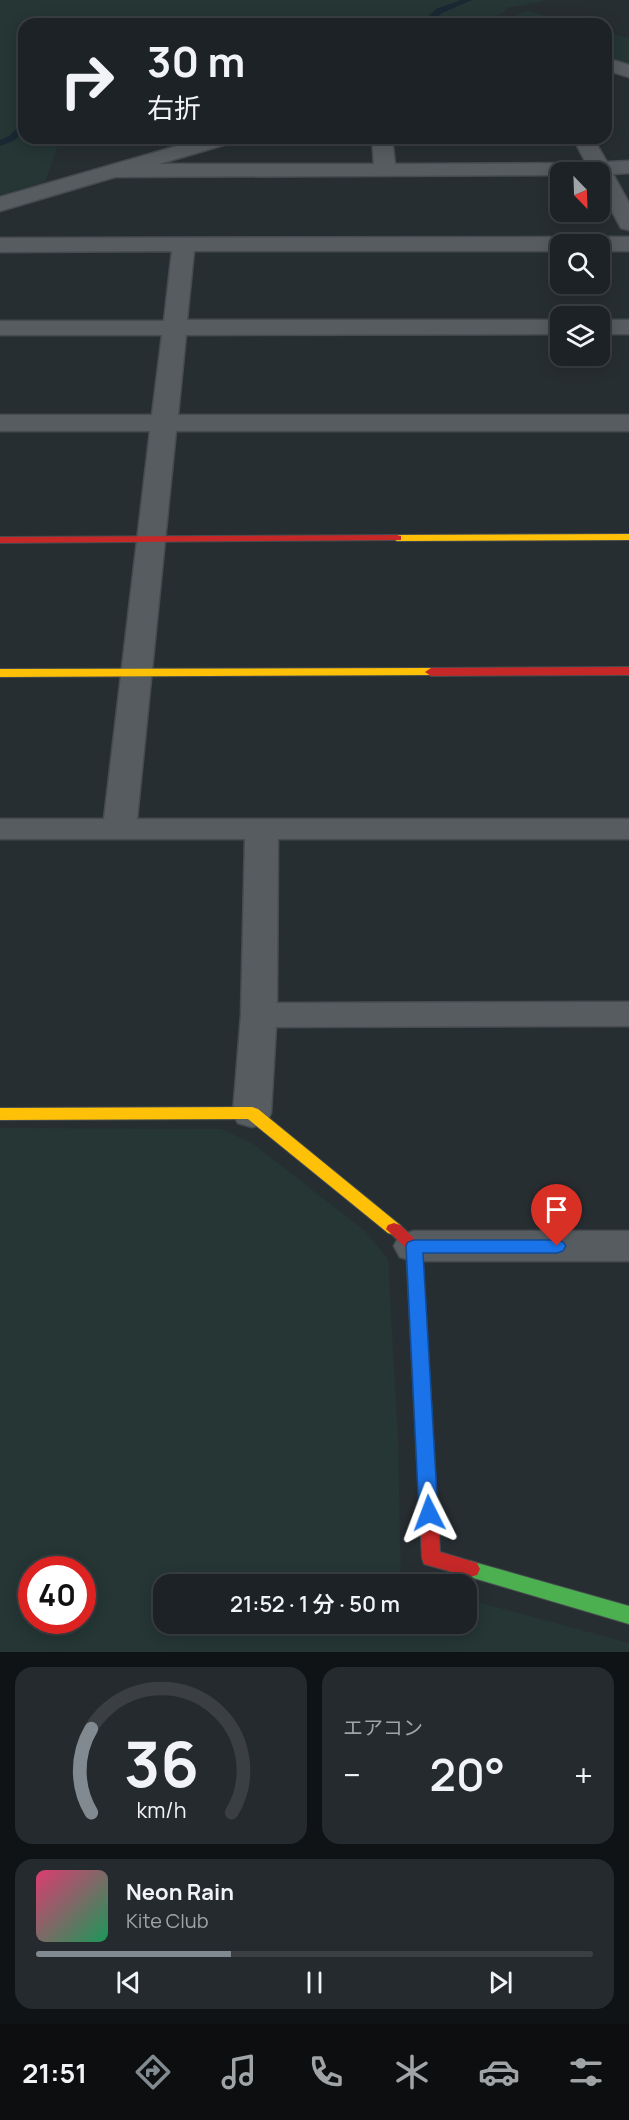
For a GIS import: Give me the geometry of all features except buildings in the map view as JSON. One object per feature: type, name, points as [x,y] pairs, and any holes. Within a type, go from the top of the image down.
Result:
[{"type":"street","points":[[612,66],[629,71]]},
{"type":"street","points":[[0,204],[207,144]]},
{"type":"street","points":[[383,144],[385,169]]},
{"type":"street","points":[[586,144],[596,162]]},
{"type":"street","points":[[610,169],[629,167]]},
{"type":"street","points":[[115,171],[550,170]]},
{"type":"street","points":[[610,187],[629,223]]},
{"type":"street","points":[[0,244],[629,244]]},
{"type":"street","points":[[119,829],[184,244]]},
{"type":"street","points":[[0,328],[550,327]]},
{"type":"street","points":[[610,327],[629,327]]},
{"type":"street","points":[[0,423],[629,423]]},
{"type":"street","points":[[0,540],[629,537]]},
{"type":"street","points":[[0,673],[629,671]]},
{"type":"street","points":[[0,829],[629,829]]},
{"type":"street","points":[[252,1113],[259,1015],[262,829]]},
{"type":"street","points":[[259,1015],[629,1014]]},
{"type":"street","points":[[0,1114],[252,1113],[414,1246],[629,1246]]},
{"type":"street","points":[[414,1246],[431,1558],[629,1615]]},
{"type":"shaded area","points":[[0,0],[550,0],[507,8],[501,14],[485,18],[18,18],[18,144],[58,144],[45,182],[0,195]]},
{"type":"shaded area","points":[[528,11],[553,18],[519,18],[515,15]]},
{"type":"shaded area","points":[[612,34],[629,38],[629,64],[612,59]]},
{"type":"shaded area","points":[[0,1128],[221,1129],[252,1143],[365,1231],[388,1259],[398,1440],[401,1574],[153,1574],[153,1634],[477,1634],[477,1602],[629,1643],[629,1652],[0,1652]]},
{"type":"waterway","points":[[431,18],[439,11],[468,0]]},
{"type":"waterway","points":[[0,143],[12,138],[18,131]]},
{"type":"traffic: fast","points":[[470,1569],[629,1615]]},
{"type":"traffic: slow","points":[[397,538],[629,537]]},
{"type":"traffic: slow","points":[[0,673],[431,672]]},
{"type":"traffic: slow","points":[[0,1114],[252,1113],[394,1229]]},
{"type":"traffic: jam","points":[[0,540],[397,538]]},
{"type":"traffic: jam","points":[[431,672],[629,671]]},
{"type":"traffic: jam","points":[[394,1229],[414,1246],[431,1558],[470,1569]]},
{"type":"route","points":[[429,1513],[414,1246],[557,1246]]}]
